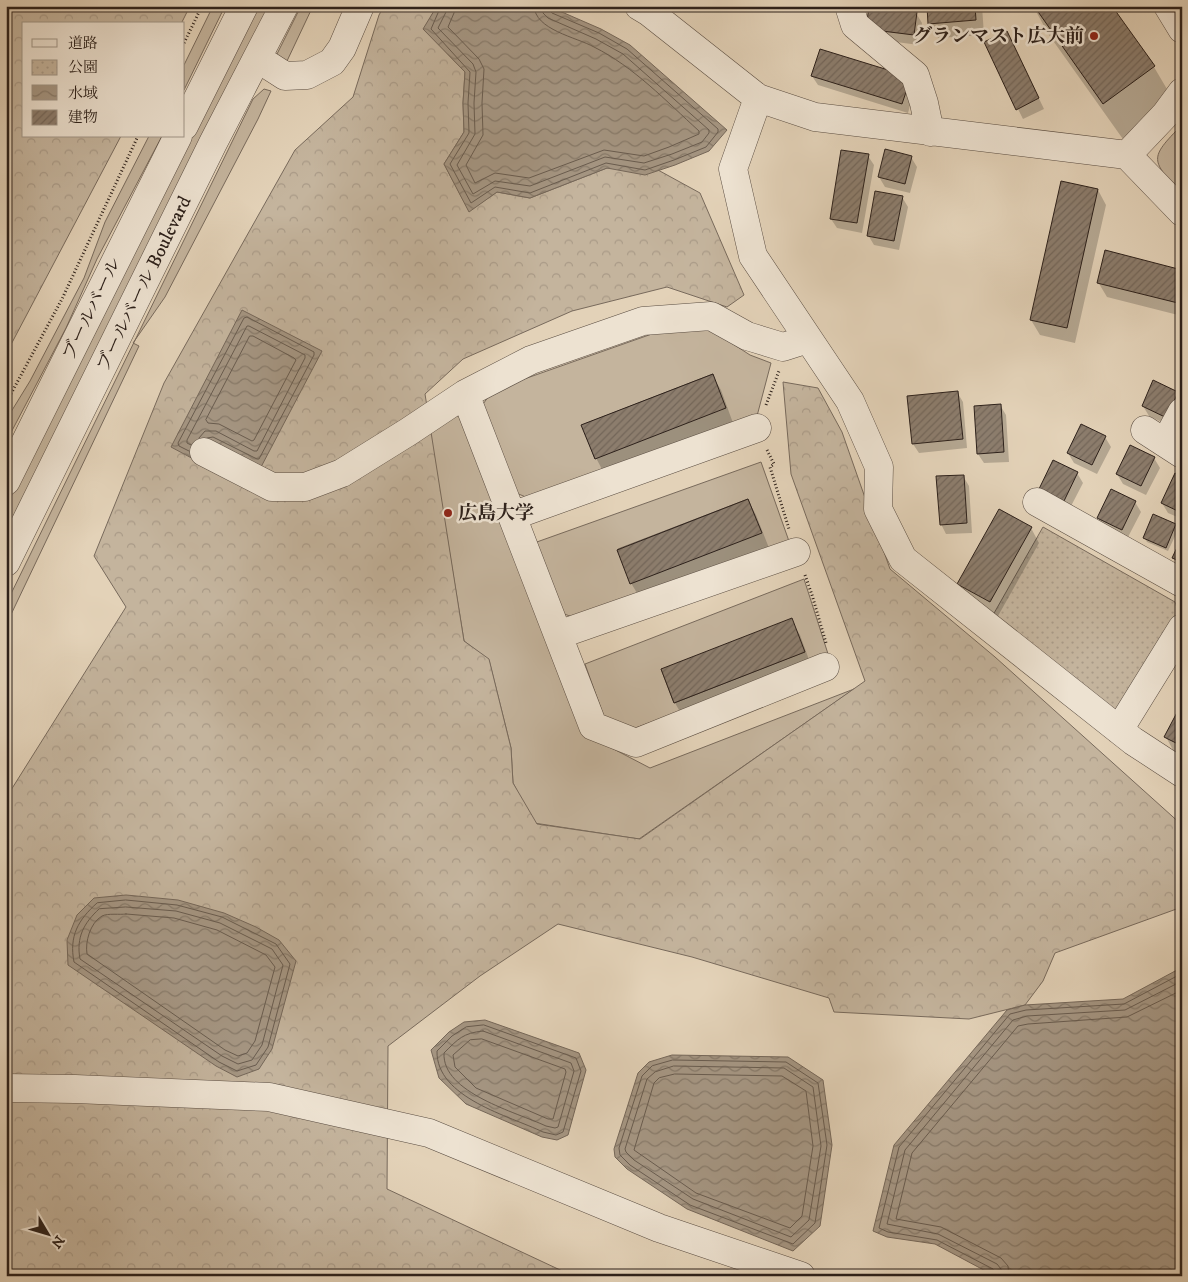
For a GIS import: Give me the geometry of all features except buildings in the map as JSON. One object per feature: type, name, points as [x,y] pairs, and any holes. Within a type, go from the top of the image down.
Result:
[{"type":"street","points":[[185,124],[244,6]]},
{"type":"street","name":"ブールバール Boulevard","points":[[6,562],[213,143],[284,6]]},
{"type":"street","points":[[257,58],[285,76],[307,76],[332,62],[342,48],[360,6]]},
{"type":"street","points":[[639,6],[758,98],[814,117],[1127,155],[1182,212]]},
{"type":"street","points":[[849,6],[855,25],[915,75],[924,103],[930,132]]},
{"type":"street","points":[[1168,6],[1182,29]]},
{"type":"street","points":[[1127,155],[1165,115],[1182,92]]},
{"type":"street","points":[[758,98],[733,169],[753,256],[799,342],[850,401],[878,467],[878,509],[903,559],[1119,730],[1182,773]]},
{"type":"street","name":"ブールバール","points":[[6,481],[177,138]]},
{"type":"street","points":[[204,452],[272,487],[305,487],[342,473],[465,394],[531,360],[643,321],[711,316],[747,336],[783,347],[799,342]]},
{"type":"street","points":[[465,394],[593,726],[636,743],[825,667]]},
{"type":"street","points":[[1164,442],[1182,412]]},
{"type":"street","points":[[512,516],[757,428]]},
{"type":"street","points":[[1037,502],[1182,583]]},
{"type":"street","points":[[558,634],[796,552]]},
{"type":"street","points":[[1119,730],[1182,628]]},
{"type":"street","points":[[6,1088],[269,1097],[430,1133],[659,1228],[801,1276]]},
{"type":"path","points":[[185,41],[202,6]]},
{"type":"path","points":[[6,403],[62,299],[137,138]]},
{"type":"path","points":[[757,428],[799,342]]},
{"type":"green space","points":[[6,6],[190,6],[182,22],[22,22],[22,138],[120,138],[6,354]]},
{"type":"green space","points":[[213,6],[225,6],[185,88],[185,63]]},
{"type":"green space","points":[[259,6],[269,6],[6,532],[6,507],[107,304],[86,320]]},
{"type":"green space","points":[[301,6],[313,6],[287,61],[281,68],[276,56]]},
{"type":"green space","points":[[384,6],[437,6],[424,29],[465,72],[464,132],[444,164],[469,211],[497,192],[530,198],[607,168],[658,170],[700,193],[744,295],[727,307],[667,287],[572,311],[463,359],[425,394],[464,641],[489,659],[511,748],[513,783],[537,824],[640,839],[865,681],[791,474],[783,382],[818,388],[842,432],[890,569],[995,657],[1182,825],[1182,907],[1055,953],[1043,981],[1025,1005],[969,1019],[834,1012],[829,998],[692,957],[558,924],[480,976],[388,1046],[387,1189],[573,1276],[6,1276],[6,798],[126,607],[94,556],[164,383],[295,150],[353,97],[379,15]]},
{"type":"green space","points":[[264,89],[271,91],[165,297],[135,340],[253,99]]},
{"type":"green space","points":[[1182,125],[1182,194],[1164,174],[1158,160],[1163,145]]},
{"type":"green space","points":[[148,138],[161,138],[97,259],[66,328],[6,442],[6,420],[30,381],[84,278],[105,222]]},
{"type":"green space","points":[[689,326],[713,331],[750,355],[771,363],[757,416],[528,498],[514,492],[481,407],[493,390],[666,329]],"holes":[[[713,374],[595,459],[582,425]]]},
{"type":"green space","points":[[134,343],[139,346],[6,625],[6,604]]},
{"type":"green space","points":[[445,411],[460,417],[581,732],[650,768],[854,689],[639,839],[534,823],[513,783],[511,748],[489,660],[464,641],[429,426]]},
{"type":"green space","points":[[761,462],[790,544],[577,619],[562,613],[534,543]],"holes":[[[748,499],[761,533],[617,550]]]},
{"type":"green space","points":[[1043,527],[1175,602],[1181,620],[1115,723],[993,615]]},
{"type":"green space","points":[[804,579],[829,657],[630,730],[604,717],[585,664]],"holes":[[[804,652],[674,703],[661,669]]]},
{"type":"water","points":[[437,6],[548,6],[601,29],[630,45],[727,130],[709,151],[645,175],[607,168],[530,198],[497,192],[469,212],[444,164],[464,132],[465,72],[423,29]]},
{"type":"water","points":[[242,310],[322,351],[261,467],[199,462],[171,447]]},
{"type":"water","points":[[126,895],[178,900],[224,913],[256,927],[279,940],[296,961],[272,1049],[259,1069],[237,1077],[216,1066],[68,965],[67,940],[77,915],[94,898]]},
{"type":"water","points":[[1177,970],[1182,972],[1182,1235],[1178,1276],[995,1276],[935,1244],[887,1237],[873,1231],[894,1145],[1007,1010],[1025,1005],[1123,999]]},
{"type":"water","points":[[485,1020],[579,1053],[586,1070],[568,1135],[557,1140],[542,1137],[466,1104],[439,1078],[431,1050],[449,1032],[464,1022]]},
{"type":"water","points":[[672,1055],[788,1057],[823,1080],[832,1145],[820,1226],[793,1251],[687,1209],[627,1169],[615,1157],[614,1149],[638,1073],[649,1062]]},
{"type":"place","name":"グランマスト広大前","points":[[1094,36]]},
{"type":"place","name":"広島大学","points":[[448,513]]}]
